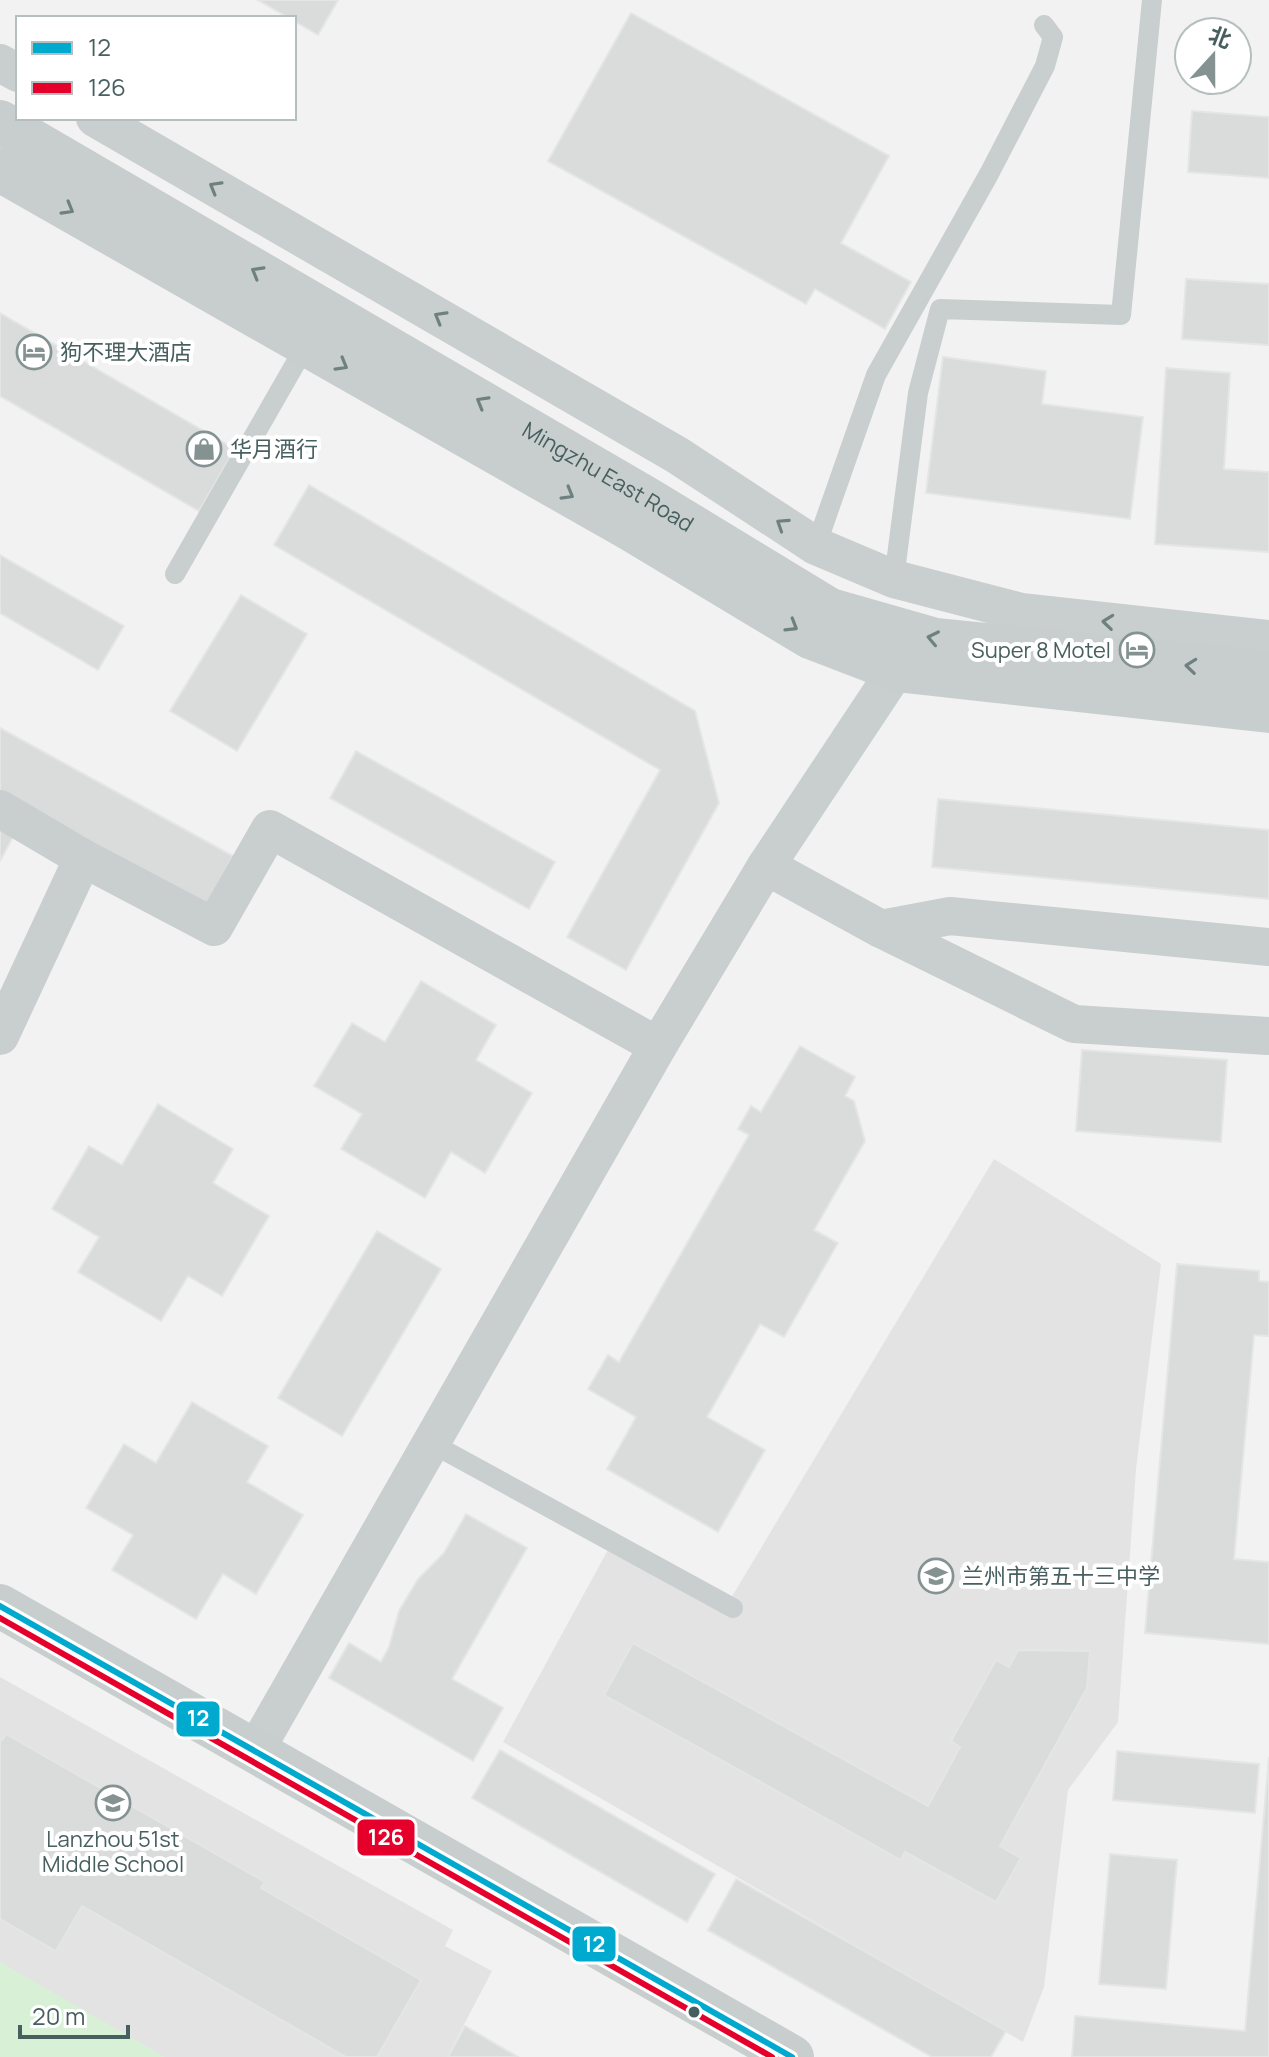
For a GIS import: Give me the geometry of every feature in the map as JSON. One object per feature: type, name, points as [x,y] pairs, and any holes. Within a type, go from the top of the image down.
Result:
[{"type":"main road","name":"Mingzhu East Road","points":[[0,122],[649,500],[830,610],[935,640],[1269,673]]},
{"type":"main road","name":"Mingzhu East Road","points":[[0,170],[632,530],[810,637],[896,670],[1269,711]]},
{"type":"main road","points":[[0,1606],[792,2057]]},
{"type":"street","points":[[98,120],[677,455],[816,546],[894,579],[1021,612],[1269,639]]},
{"type":"street","points":[[649,500],[677,455]]},
{"type":"street","points":[[255,1751],[658,1046],[766,866],[896,670]]},
{"type":"street","points":[[0,809],[83,858],[214,927],[270,829],[658,1046]]},
{"type":"street","points":[[0,1036],[83,858]]},
{"type":"street","points":[[766,866],[881,929],[1074,1024],[1268,1036]]},
{"type":"street","points":[[881,929],[950,916],[1269,947]]},
{"type":"lane","points":[[894,579],[918,393],[940,309],[1121,315],[1152,0]]},
{"type":"lane","points":[[816,546],[876,375],[989,174],[1045,66],[1053,37],[1044,25]]},
{"type":"lane","points":[[175,574],[306,345]]},
{"type":"lane","points":[[431,1443],[733,1608]]},
{"type":"shaded area","name":"兰州市第五十三中学","points":[[994,1159],[1161,1264],[1136,1469],[1118,1722],[1068,1790],[1044,1987],[1023,2042],[503,1742],[609,1548],[728,1603]]},
{"type":"shaded area","name":"Lanzhou 51st Middle School","points":[[0,1677],[453,1930],[445,1946],[492,1971],[447,2057],[0,2057]]},
{"type":"green space","points":[[0,1962],[165,2057],[0,2057]]},
{"type":"building","points":[[258,0],[338,0],[318,35],[296,22],[296,16],[286,16]]},
{"type":"building","points":[[631,13],[889,156],[841,243],[911,282],[885,329],[815,289],[806,304],[548,161]]},
{"type":"building","points":[[1192,111],[1269,117],[1269,178],[1188,172]]},
{"type":"building","points":[[1186,279],[1269,284],[1269,345],[1182,339]]},
{"type":"building","points":[[0,313],[235,449],[199,511],[0,396]]},
{"type":"building","points":[[943,357],[1046,371],[1042,404],[1143,417],[1130,519],[926,493]]},
{"type":"building","points":[[1166,368],[1230,373],[1224,469],[1269,472],[1269,552],[1155,544]]},
{"type":"building","points":[[309,485],[695,711],[719,803],[626,970],[567,937],[660,770],[274,545]]},
{"type":"building","points":[[0,555],[124,626],[98,670],[0,613]]},
{"type":"building","points":[[241,595],[307,634],[237,751],[170,711]]},
{"type":"building","points":[[0,728],[233,856],[205,907],[0,795]]},
{"type":"building","points":[[356,751],[555,862],[529,909],[330,798]]},
{"type":"building","points":[[938,799],[1269,830],[1269,899],[932,867]]},
{"type":"building","points":[[0,813],[20,824],[0,861]]},
{"type":"building","points":[[421,981],[496,1025],[476,1060],[532,1093],[485,1173],[451,1152],[425,1198],[341,1149],[362,1114],[314,1086],[352,1023],[385,1042]]},
{"type":"building","points":[[800,1046],[855,1077],[845,1096],[854,1101],[865,1141],[814,1230],[838,1243],[784,1337],[760,1324],[707,1417],[765,1450],[718,1532],[607,1469],[636,1417],[588,1389],[608,1355],[619,1362],[749,1135],[738,1129],[751,1106],[761,1112]]},
{"type":"building","points":[[1082,1050],[1227,1060],[1221,1142],[1076,1131]]},
{"type":"building","points":[[158,1104],[233,1149],[213,1183],[269,1216],[222,1296],[188,1276],[161,1321],[78,1272],[99,1237],[52,1209],[89,1146],[122,1165]]},
{"type":"building","points":[[377,1231],[441,1269],[342,1436],[278,1398]]},
{"type":"building","points":[[1177,1264],[1259,1271],[1259,1281],[1269,1282],[1269,1336],[1254,1335],[1234,1559],[1269,1562],[1269,1644],[1145,1633]]},
{"type":"building","points":[[192,1402],[268,1446],[247,1482],[303,1515],[256,1594],[223,1574],[196,1619],[112,1570],[133,1535],[86,1508],[124,1444],[156,1463]]},
{"type":"building","points":[[466,1514],[527,1548],[452,1679],[503,1708],[473,1761],[329,1678],[349,1643],[381,1662],[389,1647],[399,1611],[418,1579],[444,1553]]},
{"type":"building","points":[[633,1643],[928,1806],[960,1747],[951,1741],[996,1660],[1009,1667],[1018,1650],[1090,1651],[1087,1688],[1000,1846],[1021,1858],[996,1902],[905,1852],[901,1860],[604,1695]]},
{"type":"building","points":[[6,1734],[265,1882],[261,1888],[421,1980],[377,2057],[346,2057],[82,1906],[56,1951],[0,1919],[0,1739]]},
{"type":"building","points":[[500,1750],[715,1874],[687,1922],[472,1798]]},
{"type":"building","points":[[1117,1751],[1259,1764],[1255,1813],[1113,1800]]},
{"type":"building","points":[[1269,1757],[1269,2057],[1072,2057],[1075,2016],[1245,2031]]},
{"type":"building","points":[[1110,1854],[1177,1860],[1166,1989],[1099,1984]]},
{"type":"building","points":[[736,1879],[1006,2031],[991,2057],[932,2057],[708,1930]]},
{"type":"building","points":[[465,2026],[518,2057],[448,2057]]},
{"type":"transit line","name":"12","points":[[0,1606],[792,2057]]},
{"type":"transit line","name":"126","points":[[0,1618],[772,2057]]},
{"type":"place","name":"狗不理大酒店","points":[[34,352]]},
{"type":"place","name":"华月酒行","points":[[204,449]]},
{"type":"place","name":"Super 8 Motel","points":[[1137,650]]},
{"type":"place","name":"兰州市第五十三中学","points":[[936,1576]]},
{"type":"place","name":"Lanzhou 51st Middle School","points":[[113,1803]]}]
